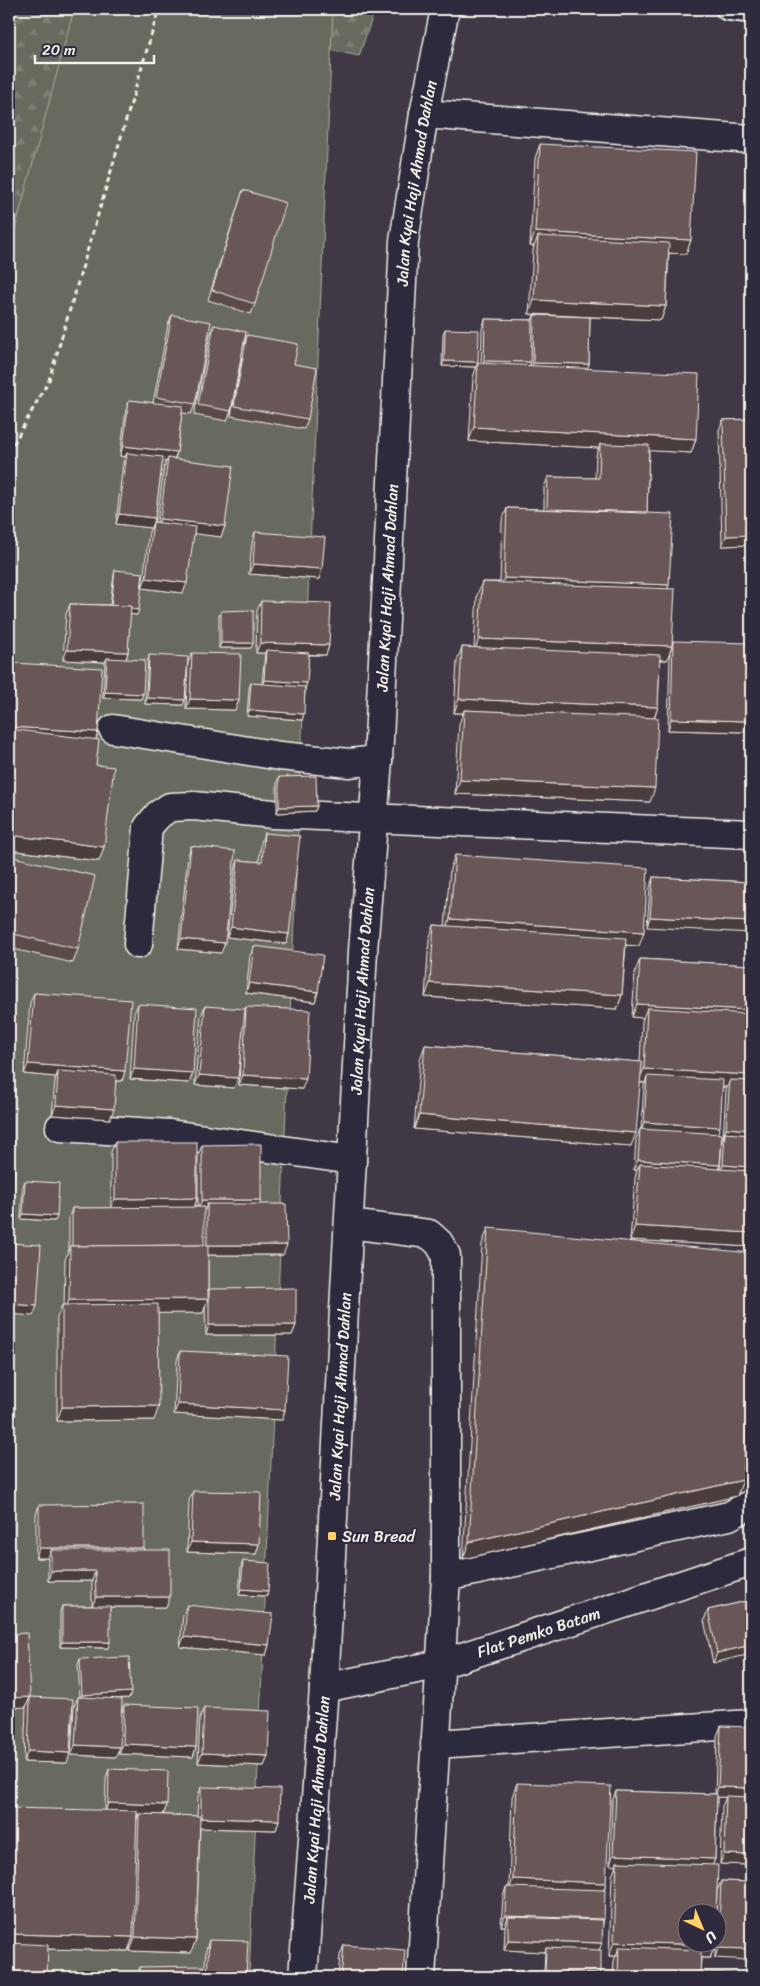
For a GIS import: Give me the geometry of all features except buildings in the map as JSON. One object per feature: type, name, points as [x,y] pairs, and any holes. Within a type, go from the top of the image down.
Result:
[{"type":"street","name":"Jalan Kyai Haji Ahmad Dahlan","points":[[303,1977],[324,1688],[363,951],[378,760],[404,241],[424,114],[445,9]]},
{"type":"street","points":[[424,114],[751,138]]},
{"type":"street","points":[[113,729],[280,756],[349,763],[378,760]]},
{"type":"street","points":[[138,944],[148,827],[158,815],[170,806],[194,806],[273,814],[751,834]]},
{"type":"street","points":[[60,1127],[170,1134],[352,1160]]},
{"type":"street","points":[[349,1224],[429,1234],[439,1243],[446,1255],[446,1577],[421,1977]]},
{"type":"street","points":[[446,1577],[729,1516],[751,1504]]},
{"type":"street","name":"Flat Pemko Batam","points":[[324,1688],[441,1664],[751,1562]]},
{"type":"street","points":[[435,1744],[751,1724]]},
{"type":"lane","points":[[727,9],[751,12]]},
{"type":"path","points":[[9,452],[49,380],[160,9]]},
{"type":"green space","points":[[9,9],[375,9],[359,56],[220,27],[9,455]]},
{"type":"green space","points":[[74,9],[333,9],[249,1977],[9,1977],[9,252]]},
{"type":"place","name":"Sun Bread","points":[[332,1536]]}]
